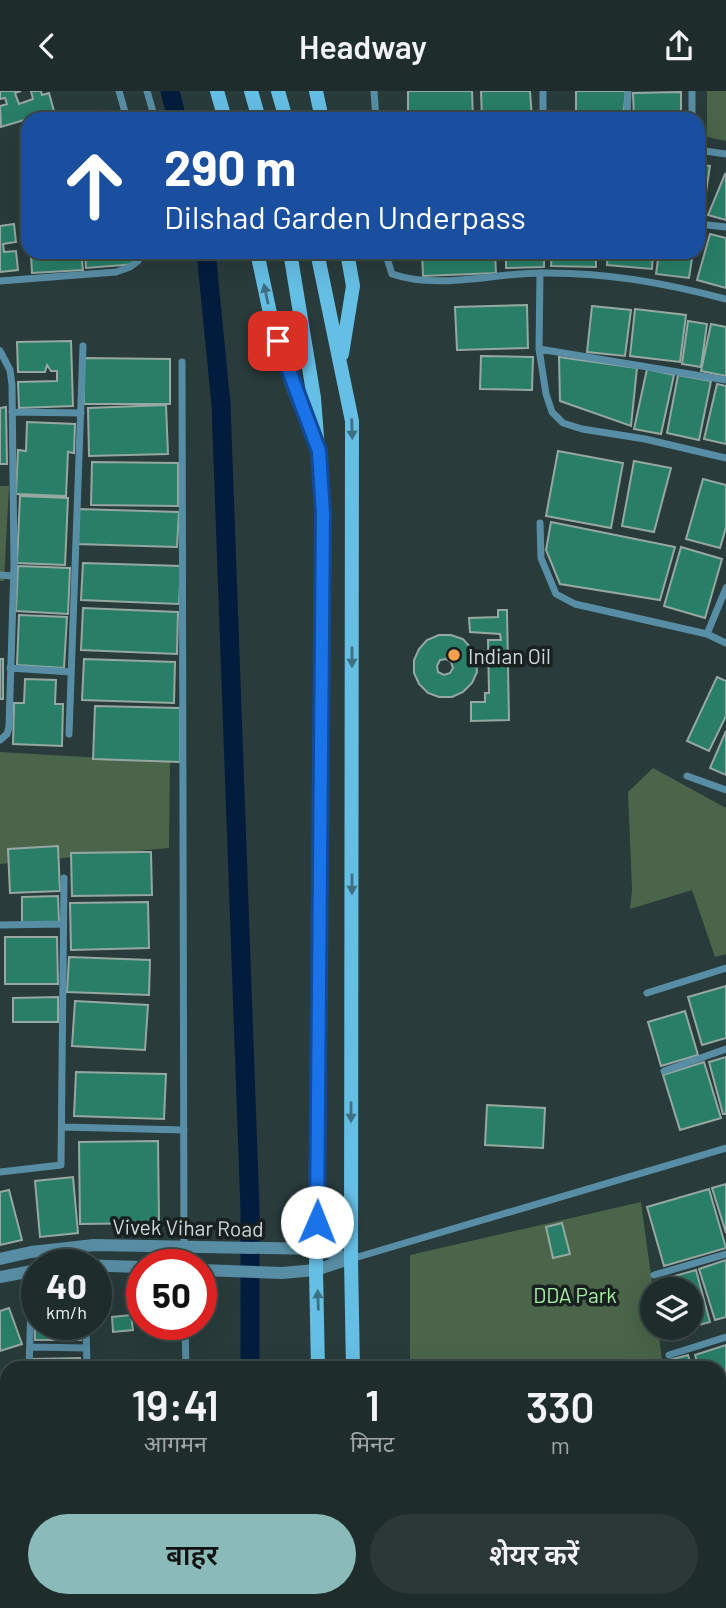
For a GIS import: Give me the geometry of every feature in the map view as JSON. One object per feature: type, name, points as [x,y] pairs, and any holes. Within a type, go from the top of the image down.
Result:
[{"type":"main road","points":[[217,91],[223,112]]},
{"type":"main road","points":[[251,91],[257,112]]},
{"type":"main road","points":[[278,91],[284,112]]},
{"type":"main road","points":[[316,91],[320,112]]},
{"type":"main road","points":[[258,259],[271,318],[293,387],[319,451]]},
{"type":"main road","points":[[291,259],[314,398],[323,514],[316,1270],[318,1361]]},
{"type":"main road","points":[[319,259],[352,421],[353,1361]]},
{"type":"main road","points":[[340,362],[353,286],[348,259]]},
{"type":"street","points":[[119,91],[125,112]]},
{"type":"street","points":[[147,91],[153,112]]},
{"type":"street","points":[[374,91],[376,112]]},
{"type":"street","points":[[543,91],[543,112]]},
{"type":"street","points":[[627,112],[628,91]]},
{"type":"street","points":[[692,91],[692,112]]},
{"type":"street","points":[[705,151],[726,154]]},
{"type":"street","points":[[705,225],[726,227]]},
{"type":"street","points":[[0,281],[116,272],[130,267],[138,259]]},
{"type":"street","points":[[387,259],[392,274],[407,279],[432,281],[540,273],[624,277],[667,283],[726,299]]},
{"type":"street","points":[[540,273],[539,349],[546,394],[552,412],[563,423],[726,458]]},
{"type":"street","points":[[69,734],[83,347]]},
{"type":"street","points":[[539,349],[726,380]]},
{"type":"street","points":[[0,351],[10,370],[13,576],[9,727],[7,734],[0,740]]},
{"type":"street","points":[[182,362],[184,1248]]},
{"type":"street","points":[[12,412],[80,413]]},
{"type":"street","points":[[0,470],[11,470]]},
{"type":"street","points":[[540,523],[541,558],[556,594],[575,604],[707,634],[726,643]]},
{"type":"street","points":[[0,575],[13,576]]},
{"type":"street","points":[[707,634],[726,588]]},
{"type":"street","points":[[10,669],[71,672]]},
{"type":"street","points":[[687,776],[726,790]]},
{"type":"street","points":[[0,1173],[61,1165],[64,879]]},
{"type":"street","points":[[0,925],[63,924]]},
{"type":"street","points":[[647,993],[726,968]]},
{"type":"street","points":[[664,1071],[726,1049]]},
{"type":"street","points":[[63,1127],[184,1130]]},
{"type":"street","points":[[351,1259],[726,1148]]},
{"type":"street","name":"Vivek Vihar Road","points":[[0,1259],[31,1252],[94,1245],[317,1249],[351,1259]]},
{"type":"street","points":[[654,1275],[726,1254]]},
{"type":"street","name":"Vivek Vihar Road","points":[[217,1271],[282,1273],[316,1270],[351,1259]]},
{"type":"street","points":[[0,1277],[21,1273]]},
{"type":"street","points":[[669,1355],[726,1337]]},
{"type":"street","points":[[29,1361],[30,1340]]},
{"type":"street","points":[[86,1340],[87,1361]]},
{"type":"street","points":[[185,1340],[186,1361]]},
{"type":"street","points":[[30,1347],[86,1348]]},
{"type":"green space","points":[[707,91],[726,91],[726,141],[707,137]]},
{"type":"green space","points":[[0,486],[9,486],[4,581],[0,581]]},
{"type":"green space","points":[[0,752],[170,762],[169,848],[0,864]]},
{"type":"green space","points":[[653,768],[726,808],[726,954],[715,957],[692,890],[630,909],[632,890],[628,792]]},
{"type":"green space","name":"DDA Park","points":[[641,1202],[651,1277],[640,1277],[640,1340],[660,1340],[662,1361],[410,1361],[410,1255]]},
{"type":"building","points":[[0,91],[21,91],[15,93],[19,104],[33,99],[31,91],[41,91],[42,95],[49,93],[54,111],[21,112],[21,121],[1,127],[0,106],[7,104],[5,98],[0,99]]},
{"type":"building","points":[[408,91],[472,91],[473,112],[408,112]]},
{"type":"building","points":[[481,91],[530,91],[532,112],[482,112]]},
{"type":"building","points":[[576,91],[626,91],[624,112],[576,112]]},
{"type":"building","points":[[681,92],[681,112],[634,112],[633,93]]},
{"type":"building","points":[[705,166],[710,166],[705,199]]},
{"type":"building","points":[[726,175],[726,220],[708,215]]},
{"type":"building","points":[[14,224],[16,242],[3,244],[4,252],[16,251],[18,270],[0,272],[0,226]]},
{"type":"building","points":[[710,234],[726,238],[726,288],[697,280]]},
{"type":"building","points":[[31,259],[82,259],[83,270],[32,273]]},
{"type":"building","points":[[85,259],[137,259],[137,264],[86,268]]},
{"type":"building","points":[[422,259],[495,259],[496,273],[423,276]]},
{"type":"building","points":[[506,259],[544,259],[544,267],[506,268]]},
{"type":"building","points":[[552,259],[596,259],[596,267],[551,266]]},
{"type":"building","points":[[607,259],[653,259],[652,269],[607,265]]},
{"type":"building","points":[[658,259],[692,259],[689,278],[656,274]]},
{"type":"building","points":[[527,305],[528,348],[457,350],[455,307]]},
{"type":"building","points":[[592,306],[631,310],[625,356],[587,352]]},
{"type":"building","points":[[635,309],[686,315],[680,362],[630,356]]},
{"type":"building","points":[[688,321],[707,324],[701,367],[682,364]]},
{"type":"building","points":[[711,324],[726,327],[726,376],[701,371]]},
{"type":"building","points":[[71,341],[73,406],[19,408],[18,382],[57,381],[57,371],[51,371],[47,365],[45,372],[18,372],[17,342]]},
{"type":"building","points":[[481,356],[533,357],[532,390],[480,389]]},
{"type":"building","points":[[559,357],[637,368],[631,426],[560,401]]},
{"type":"building","points":[[84,358],[170,359],[170,404],[84,404]]},
{"type":"building","points":[[647,369],[674,375],[661,434],[634,429]]},
{"type":"building","points":[[678,375],[711,381],[699,440],[667,433]]},
{"type":"building","points":[[717,384],[726,386],[726,444],[704,439]]},
{"type":"building","points":[[166,405],[168,454],[89,456],[88,408]]},
{"type":"building","points":[[6,407],[7,464],[0,464],[0,408]]},
{"type":"building","points":[[27,422],[75,424],[74,453],[68,452],[66,496],[16,494],[18,450],[26,451]]},
{"type":"building","points":[[558,451],[623,463],[611,528],[546,516]]},
{"type":"building","points":[[634,461],[671,468],[654,532],[622,526]]},
{"type":"building","points":[[92,462],[178,463],[178,506],[91,505]]},
{"type":"building","points":[[703,479],[726,485],[726,527],[720,548],[686,539]]},
{"type":"building","points":[[20,496],[68,498],[65,565],[17,563]]},
{"type":"building","points":[[78,509],[179,512],[177,547],[76,544]]},
{"type":"building","points":[[551,522],[675,547],[660,600],[560,584],[546,550]]},
{"type":"building","points":[[681,547],[722,559],[705,618],[664,606]]},
{"type":"building","points":[[83,563],[181,566],[179,604],[81,600]]},
{"type":"building","points":[[18,566],[70,568],[68,614],[16,611]]},
{"type":"building","points":[[83,608],[178,612],[177,654],[81,650]]},
{"type":"building","points":[[498,610],[507,610],[509,720],[471,721],[471,702],[485,702],[485,693],[489,693],[488,640],[501,640],[500,634],[470,632],[469,618],[498,617]]},
{"type":"building","points":[[19,615],[67,617],[64,668],[17,665]]},
{"type":"building","points":[[439,635],[451,635],[463,639],[471,648],[476,659],[477,672],[472,683],[463,692],[452,697],[439,697],[428,693],[419,684],[414,673],[414,660],[427,640]],"holes":[[[440,660],[451,662],[453,668],[450,673],[444,675],[438,672]]]},
{"type":"building","points":[[0,659],[3,659],[3,699],[0,699]]},
{"type":"building","points":[[84,659],[175,662],[174,703],[82,700]]},
{"type":"building","points":[[717,677],[726,681],[726,716],[709,751],[687,741]]},
{"type":"building","points":[[25,679],[56,680],[55,704],[63,704],[62,746],[13,744],[14,703],[24,703]]},
{"type":"building","points":[[95,706],[180,708],[180,762],[93,759]]},
{"type":"building","points":[[726,731],[726,775],[710,768]]},
{"type":"building","points":[[58,846],[60,891],[10,893],[8,849]]},
{"type":"building","points":[[151,852],[152,895],[72,896],[71,853]]},
{"type":"building","points":[[58,896],[59,923],[22,923],[22,897]]},
{"type":"building","points":[[148,902],[149,948],[71,950],[70,903]]},
{"type":"building","points":[[5,937],[57,937],[58,984],[5,984]]},
{"type":"building","points":[[69,957],[150,960],[149,995],[67,992]]},
{"type":"building","points":[[726,986],[726,1038],[702,1045],[688,997]]},
{"type":"building","points":[[58,997],[58,1022],[13,1022],[13,998]]},
{"type":"building","points":[[75,1001],[148,1005],[145,1050],[72,1046]]},
{"type":"building","points":[[685,1011],[698,1055],[661,1066],[648,1022]]},
{"type":"building","points":[[726,1057],[726,1114],[723,1114],[709,1062]]},
{"type":"building","points":[[704,1062],[721,1118],[680,1130],[663,1075]]},
{"type":"building","points":[[76,1072],[166,1074],[164,1119],[74,1116]]},
{"type":"building","points":[[487,1105],[545,1108],[543,1148],[485,1145]]},
{"type":"building","points":[[158,1141],[159,1223],[80,1224],[79,1142]]},
{"type":"building","points":[[73,1177],[78,1233],[40,1237],[35,1181]]},
{"type":"building","points":[[726,1184],[726,1233],[712,1188]]},
{"type":"building","points":[[709,1189],[726,1248],[664,1266],[647,1207]]},
{"type":"building","points":[[9,1190],[22,1240],[0,1245],[0,1192]]},
{"type":"building","points":[[562,1223],[570,1254],[553,1258],[546,1227]]},
{"type":"building","points":[[726,1260],[726,1317],[715,1320],[699,1269]]},
{"type":"building","points":[[696,1270],[698,1277],[671,1277]]},
{"type":"building","points":[[703,1296],[710,1322],[703,1324]]},
{"type":"building","points":[[9,1308],[22,1344],[0,1351],[0,1311]]},
{"type":"building","points":[[126,1316],[126,1331],[113,1332],[112,1317]]},
{"type":"building","points":[[726,1345],[726,1361],[697,1361],[695,1355]]},
{"type":"building","points":[[688,1355],[690,1361],[666,1361]]},
{"type":"building","points":[[80,1358],[80,1361],[33,1361]]},
{"type":"waterway","points":[[170,91],[175,112]]},
{"type":"waterway","points":[[207,259],[221,404],[250,1209],[250,1361]]},
{"type":"place","name":"Indian Oil","points":[[454,655]]},
{"type":"route","points":[[278,341],[319,451],[323,514],[317,1222]]}]
